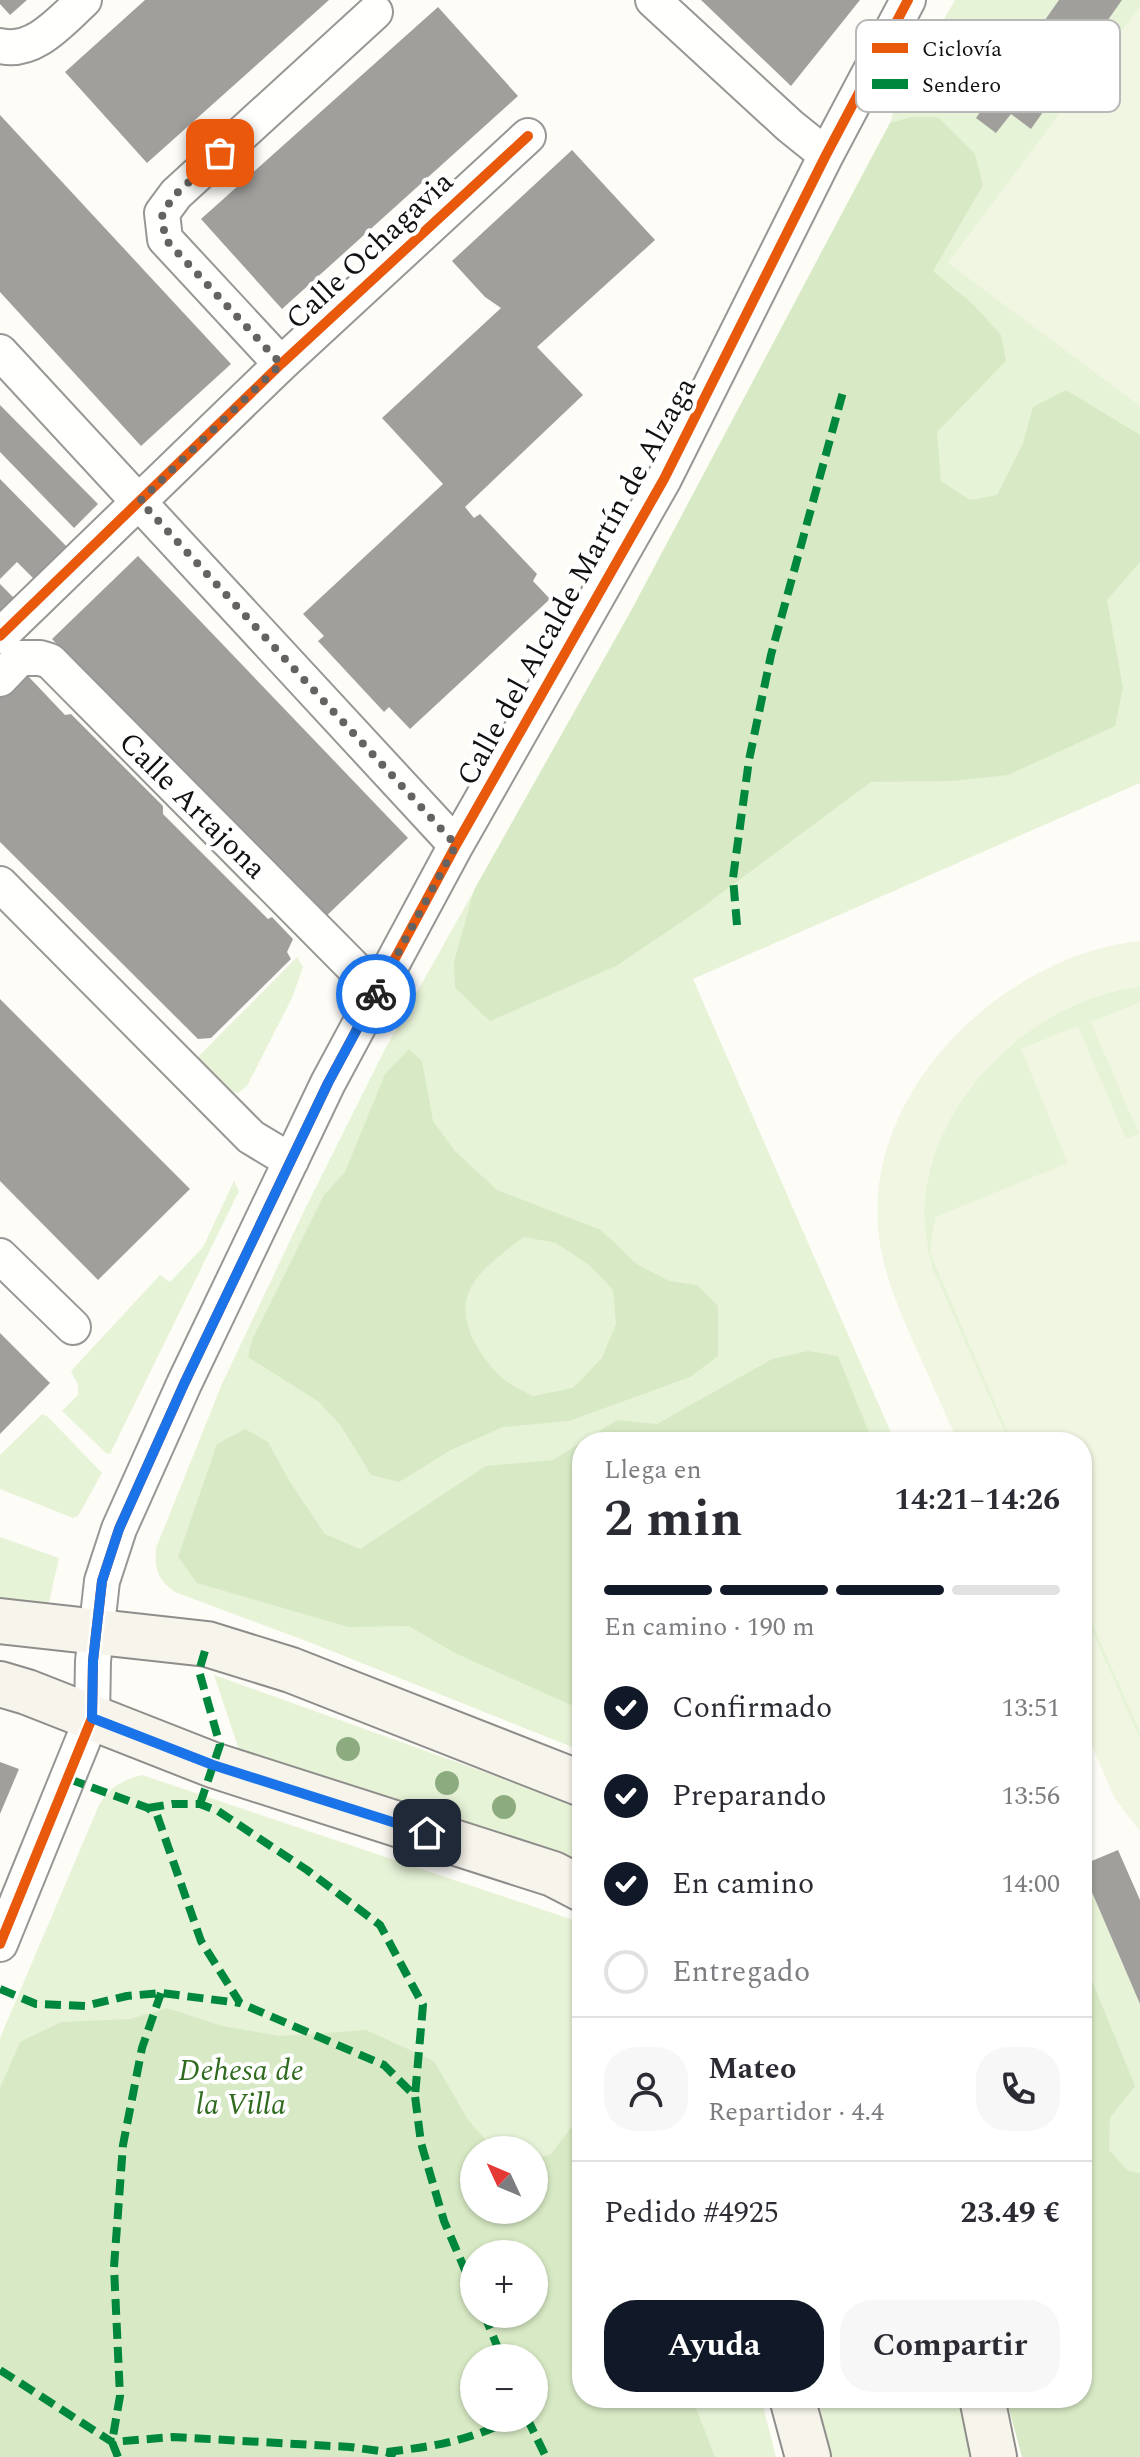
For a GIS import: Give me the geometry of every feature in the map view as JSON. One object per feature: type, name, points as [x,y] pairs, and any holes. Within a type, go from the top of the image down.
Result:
[{"type":"street","points":[[0,46],[10,49],[41,39],[84,0]]},
{"type":"street","points":[[653,0],[790,126],[826,155]]},
{"type":"street","name":"Calle del Alcalde Martín de Alzaga","points":[[897,20],[908,0]]},
{"type":"street","name":"Calle Ochagavia","points":[[281,364],[165,239],[162,213],[176,194],[375,12]]},
{"type":"street","name":"Calle del Alcalde Martín de Alzaga","points":[[92,1718],[95,1630],[102,1581],[119,1529],[184,1384],[328,1083],[456,845],[664,479],[856,97]]},
{"type":"street","name":"Calle Ochagavia","points":[[0,636],[281,364],[528,136]]},
{"type":"street","points":[[0,352],[456,845]]},
{"type":"street","name":"Calle Artajona","points":[[0,679],[20,658],[50,661],[377,991]]},
{"type":"street","points":[[0,884],[251,1137],[291,1161]]},
{"type":"street","points":[[0,1256],[73,1327]]},
{"type":"street","points":[[0,1621],[207,1644],[278,1666],[572,1780]]},
{"type":"street","points":[[0,1684],[213,1765],[572,1880]]},
{"type":"street","points":[[0,1944],[92,1718]]},
{"type":"street","points":[[795,2408],[808,2457]]},
{"type":"street","points":[[984,2408],[994,2457]]},
{"type":"green space","points":[[955,0],[1140,0],[1140,783],[693,979],[891,1432],[572,1432],[572,1747],[175,1592],[158,1573],[156,1548],[222,1384],[385,1049],[631,611],[893,112],[1120,112],[1120,20],[944,20]]},
{"type":"green space","points":[[1140,6],[1140,406],[948,263],[1061,112],[1120,112],[1120,33]]},
{"type":"green space","points":[[911,117],[938,117],[975,154],[983,185],[933,271],[974,305],[1001,335],[1006,361],[937,432],[941,481],[970,500],[997,495],[1023,443],[1033,407],[1066,390],[1140,435],[1140,562],[1107,600],[1123,688],[1115,726],[1008,775],[952,781],[871,782],[692,915],[616,966],[490,1021],[455,988],[454,962],[474,890],[631,611],[890,123]]},
{"type":"green space","points":[[1140,941],[1140,986],[1103,994],[1067,1008],[1034,1028],[1004,1052],[977,1080],[955,1111],[938,1145],[927,1182],[924,1215],[932,1268],[1005,1432],[954,1432],[903,1319],[883,1259],[878,1227],[881,1175],[895,1125],[921,1078],[955,1036],[995,1000],[1041,972],[1090,952]]},
{"type":"green space","points":[[297,957],[303,967],[292,998],[247,1086],[238,1093],[228,1091],[197,1058]]},
{"type":"green space","points":[[1140,986],[1140,1740],[1092,1632],[1092,1432],[1005,1432],[932,1268],[924,1215],[927,1182],[938,1145],[955,1111],[977,1080],[1004,1052],[1034,1028],[1067,1008],[1103,994]]},
{"type":"green space","points":[[1140,1002],[1140,1732],[1092,1623],[1092,1432],[1008,1432],[930,1253],[935,1217],[1068,1163],[1021,1049],[1078,1026],[1126,1139],[1139,1134],[1091,1022]]},
{"type":"green space","points":[[409,1049],[422,1061],[433,1121],[455,1151],[497,1190],[601,1230],[638,1265],[669,1281],[697,1285],[718,1306],[718,1356],[690,1377],[569,1421],[503,1427],[451,1450],[399,1482],[371,1475],[341,1426],[319,1402],[248,1357],[252,1340],[324,1195],[345,1172],[385,1074]],"holes":[[[524,1237],[556,1243],[589,1265],[613,1290],[616,1324],[602,1358],[573,1388],[533,1396],[506,1381],[489,1364],[469,1330],[466,1306],[468,1294],[478,1277]]]},
{"type":"green space","points":[[234,1181],[239,1191],[110,1454],[106,1453],[62,1411],[78,1395],[78,1385],[71,1371],[160,1275],[170,1282],[203,1247]]},
{"type":"green space","points":[[808,1351],[838,1356],[869,1432],[598,1432],[617,1420],[657,1424],[772,1359]]},
{"type":"green space","points":[[42,1414],[102,1473],[78,1516],[73,1518],[0,1489],[0,1455]]},
{"type":"green space","points":[[245,1429],[268,1442],[325,1534],[360,1549],[486,1466],[553,1460],[572,1448],[572,1706],[455,1653],[409,1626],[348,1627],[197,1583],[178,1557],[217,1444]]},
{"type":"green space","points":[[0,1537],[59,1558],[48,1607],[0,1600]]},
{"type":"green space","points":[[1092,1632],[1140,1740],[1140,1831],[1115,1799],[1092,1746]]},
{"type":"green space","points":[[214,1675],[572,1803],[572,1860],[239,1750]]},
{"type":"green space","name":"Dehesa de la Villa","points":[[142,1775],[572,1920],[572,2408],[764,2408],[776,2457],[0,2457],[0,2038],[99,1805],[112,1789]]},
{"type":"green space","points":[[1092,1892],[1140,2004],[1140,2457],[1092,2408]]},
{"type":"green space","points":[[1092,1981],[1135,2086],[1110,2118],[1109,2150],[1128,2171],[1140,2173],[1140,2457],[1022,2457],[1009,2408],[1092,2408]]},
{"type":"green space","name":"Dehesa de la Villa","points":[[167,2008],[222,2026],[280,2036],[366,2030],[434,2061],[468,2120],[482,2136],[460,2136],[460,2224],[548,2224],[548,2155],[572,2126],[572,2408],[696,2408],[715,2457],[0,2457],[0,2088],[20,2042],[61,2022],[130,2019]]},
{"type":"green space","points":[[816,2408],[962,2408],[972,2457],[831,2457]]},
{"type":"building","points":[[0,0],[27,0],[10,15]]},
{"type":"building","points":[[145,0],[329,0],[147,163],[65,72]]},
{"type":"building","points":[[701,0],[860,0],[791,86]]},
{"type":"building","points":[[1059,0],[1122,0],[1108,20],[1045,20]]},
{"type":"building","points":[[438,7],[518,96],[282,309],[201,219]]},
{"type":"building","points":[[980,112],[1043,112],[1031,129],[1011,114],[996,133],[976,118]]},
{"type":"building","points":[[0,115],[231,364],[141,446],[0,292]]},
{"type":"building","points":[[572,150],[655,240],[537,347],[583,395],[465,507],[474,518],[480,514],[537,574],[533,581],[550,599],[410,729],[389,707],[384,712],[318,641],[324,636],[303,614],[443,484],[382,418],[501,308],[485,297],[452,261]]},
{"type":"building","points":[[0,405],[98,504],[74,528],[0,452]]},
{"type":"building","points":[[0,479],[72,552],[39,584],[17,562],[0,579]]},
{"type":"building","points":[[138,556],[408,838],[321,921],[52,639]]},
{"type":"building","points":[[0,584],[16,600],[0,616]]},
{"type":"building","points":[[14,676],[28,676],[65,715],[71,714],[163,806],[163,814],[268,919],[272,917],[293,939],[287,952],[291,959],[211,1038],[198,1039],[0,842],[0,690]]},
{"type":"building","points":[[0,999],[190,1189],[98,1280],[0,1181]]},
{"type":"building","points":[[0,1333],[50,1383],[0,1434]]},
{"type":"building","points":[[0,1762],[19,1769],[0,1814]]},
{"type":"building","points":[[1118,1850],[1140,1900],[1140,2004],[1092,1892],[1092,1861]]},
{"type":"marked path","points":[[737,925],[733,878],[749,760],[771,655],[843,392]]},
{"type":"marked path","points":[[200,1804],[220,1745],[199,1671],[207,1644]]},
{"type":"marked path","points":[[69,1779],[148,1808],[157,1815],[201,1941],[240,2003],[384,2065],[415,2096],[421,2143],[444,2221],[460,2258]]},
{"type":"marked path","points":[[148,1808],[200,1804],[218,1811],[307,1870],[380,1925],[423,2005],[415,2096]]},
{"type":"marked path","points":[[0,1989],[36,2004],[85,2006],[127,1996],[161,1993],[240,2003]]},
{"type":"marked path","points":[[118,2457],[112,2442],[120,2396],[114,2267],[123,2145],[142,2048],[161,1993]]},
{"type":"marked path","points":[[490,2328],[496,2344]]},
{"type":"marked path","points":[[0,2370],[112,2442],[173,2437],[350,2447],[387,2452],[395,2457]]},
{"type":"marked path","points":[[387,2452],[452,2441],[482,2432]]},
{"type":"marked path","points":[[534,2432],[546,2457]]},
{"type":"cycle path","points":[[897,20],[908,0]]},
{"type":"cycle path","points":[[0,1944],[92,1718],[93,1661],[102,1581],[119,1529],[184,1384],[328,1083],[456,845],[664,479],[856,98]]},
{"type":"cycle path","points":[[0,636],[281,364],[528,136]]},
{"type":"way so far","points":[[220,153],[176,194],[162,213],[165,239],[281,364],[140,501],[456,845],[376,994]]},
{"type":"route","points":[[376,994],[328,1083],[184,1384],[119,1529],[102,1581],[95,1630],[92,1718],[213,1765],[427,1833]]}]
